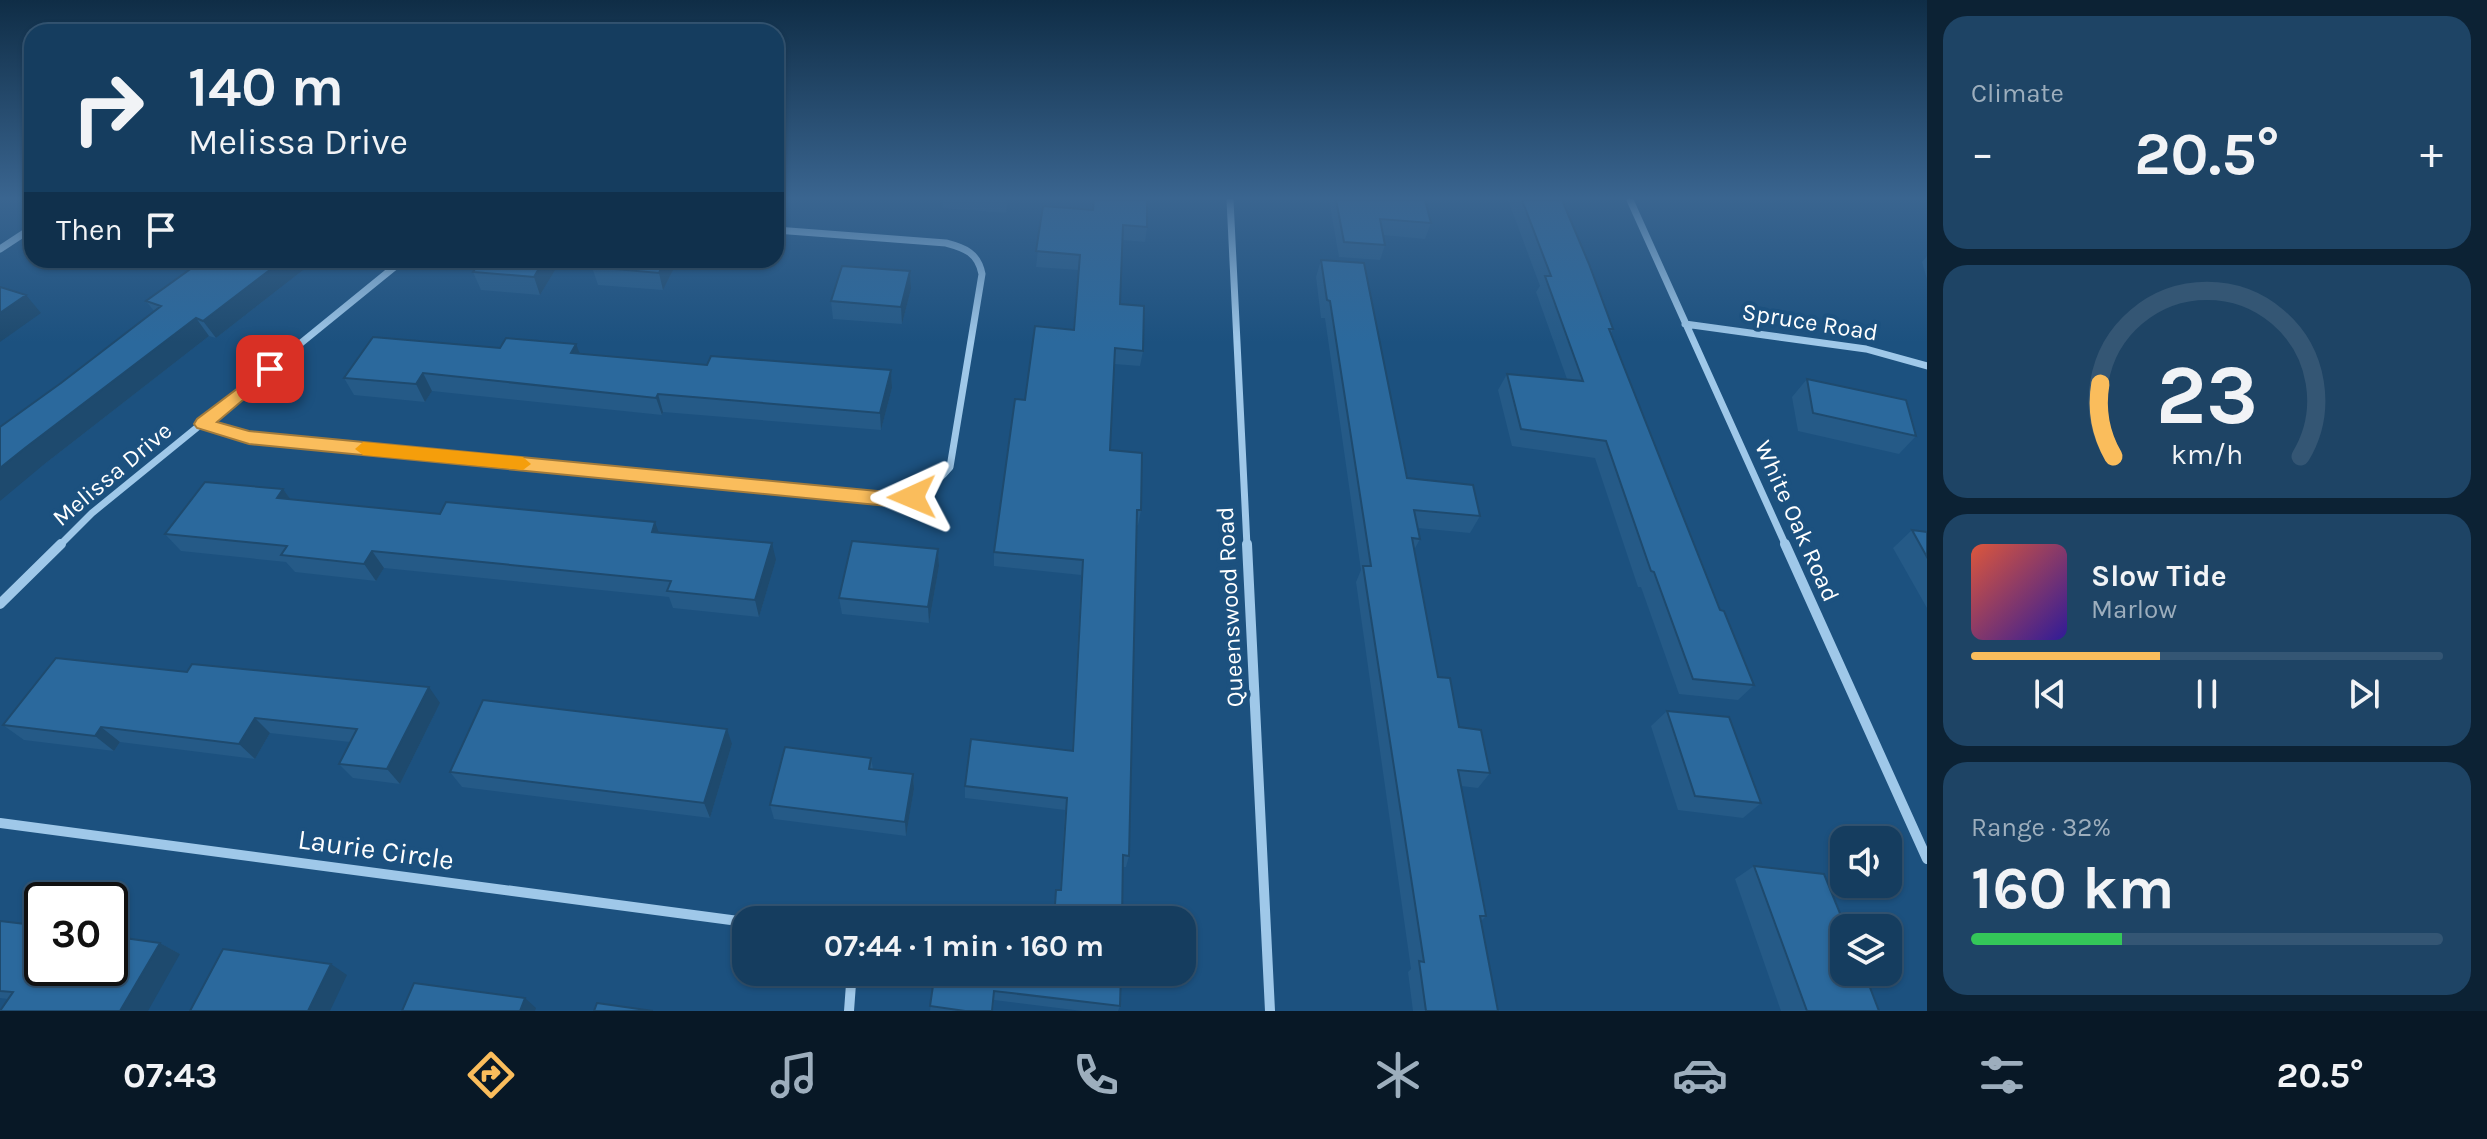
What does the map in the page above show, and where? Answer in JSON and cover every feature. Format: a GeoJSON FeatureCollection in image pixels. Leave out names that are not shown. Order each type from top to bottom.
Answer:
{"type":"FeatureCollection","features":[{"type":"Feature","properties":{"kind":"street"},"geometry":{"type":"LineString","coordinates":[[203,424],[249,438],[872,497],[912,497],[941,480],[950,467],[982,274],[981,262],[971,252],[958,247]]}},
{"type":"Feature","properties":{"kind":"street","name":"Queenswood Road"},"geometry":{"type":"LineString","coordinates":[[1232,247],[1270,1011]]}},
{"type":"Feature","properties":{"kind":"street","name":"White Oak Road"},"geometry":{"type":"LineString","coordinates":[[1651,247],[1927,859]]}},
{"type":"Feature","properties":{"kind":"street","name":"Melissa Drive"},"geometry":{"type":"LineString","coordinates":[[0,604],[92,513],[393,268]]}},
{"type":"Feature","properties":{"kind":"street","name":"Spruce Road"},"geometry":{"type":"LineString","coordinates":[[1685,324],[1835,344],[1927,366]]}},
{"type":"Feature","properties":{"kind":"street","name":"Laurie Circle"},"geometry":{"type":"LineString","coordinates":[[0,823],[732,920]]}},
{"type":"Feature","properties":{"kind":"street"},"geometry":{"type":"LineString","coordinates":[[849,1011],[851,986]]}},
{"type":"Feature","properties":{"kind":"building"},"geometry":{"type":"Polygon","coordinates":[[[1037,247],[1122,247],[1120,304],[1144,306],[1143,351],[1115,348],[1110,450],[1142,453],[1141,510],[1137,510],[1129,856],[1123,855],[1122,906],[1055,906],[1056,890],[1061,890],[1067,798],[965,786],[971,739],[1073,751],[1083,560],[994,552],[1015,399],[1025,400],[1035,326],[1074,330],[1080,255],[1036,251],[1037,247]]]}},
{"type":"Feature","properties":{"kind":"building"},"geometry":{"type":"Polygon","coordinates":[[[1540,247],[1582,247],[1613,329],[1609,329],[1720,610],[1724,611],[1754,685],[1693,679],[1606,441],[1521,429],[1507,374],[1583,381],[1545,276],[1551,276],[1540,247]]]}},
{"type":"Feature","properties":{"kind":"building"},"geometry":{"type":"Polygon","coordinates":[[[1321,260],[1364,263],[1407,478],[1473,485],[1480,516],[1414,510],[1420,539],[1412,538],[1438,677],[1450,678],[1459,727],[1481,730],[1490,773],[1458,770],[1486,916],[1480,916],[1498,1011],[1426,1011],[1419,961],[1424,962],[1363,566],[1371,566],[1321,260]]]}},
{"type":"Feature","properties":{"kind":"building"},"geometry":{"type":"Polygon","coordinates":[[[842,266],[910,271],[901,307],[831,301],[842,266]]]}},
{"type":"Feature","properties":{"kind":"building"},"geometry":{"type":"Polygon","coordinates":[[[192,268],[273,268],[203,321],[196,318],[0,468],[0,427],[161,306],[146,301],[192,268]]]}},
{"type":"Feature","properties":{"kind":"building"},"geometry":{"type":"Polygon","coordinates":[[[476,268],[539,268],[534,277],[473,272],[476,268]]]}},
{"type":"Feature","properties":{"kind":"building"},"geometry":{"type":"Polygon","coordinates":[[[603,268],[661,268],[659,273],[603,268]]]}},
{"type":"Feature","properties":{"kind":"building"},"geometry":{"type":"Polygon","coordinates":[[[0,287],[26,295],[0,313],[0,287]]]}},
{"type":"Feature","properties":{"kind":"building"},"geometry":{"type":"Polygon","coordinates":[[[373,337],[500,348],[506,338],[576,344],[571,353],[707,365],[711,356],[891,370],[880,413],[658,394],[656,398],[423,373],[416,384],[344,378],[373,337]]]}},
{"type":"Feature","properties":{"kind":"building"},"geometry":{"type":"Polygon","coordinates":[[[1807,379],[1906,400],[1916,436],[1813,413],[1807,379]]]}},
{"type":"Feature","properties":{"kind":"building"},"geometry":{"type":"Polygon","coordinates":[[[205,482],[283,489],[277,498],[440,514],[446,502],[655,522],[652,532],[772,543],[755,600],[667,591],[671,581],[372,551],[364,564],[281,555],[287,546],[165,534],[205,482]]]}},
{"type":"Feature","properties":{"kind":"building"},"geometry":{"type":"Polygon","coordinates":[[[1912,530],[1927,532],[1927,557],[1912,530]]]}},
{"type":"Feature","properties":{"kind":"building"},"geometry":{"type":"Polygon","coordinates":[[[852,541],[938,549],[928,607],[839,598],[852,541]]]}},
{"type":"Feature","properties":{"kind":"building"},"geometry":{"type":"Polygon","coordinates":[[[56,658],[187,672],[192,664],[429,687],[387,769],[339,764],[357,729],[255,718],[239,744],[101,727],[95,736],[3,725],[56,658]]]}},
{"type":"Feature","properties":{"kind":"building"},"geometry":{"type":"Polygon","coordinates":[[[483,700],[727,729],[704,803],[450,772],[483,700]]]}},
{"type":"Feature","properties":{"kind":"building"},"geometry":{"type":"Polygon","coordinates":[[[1667,711],[1729,717],[1761,803],[1695,796],[1667,711]]]}},
{"type":"Feature","properties":{"kind":"building"},"geometry":{"type":"Polygon","coordinates":[[[785,747],[871,758],[869,769],[913,774],[905,822],[770,805],[785,747]]]}},
{"type":"Feature","properties":{"kind":"building"},"geometry":{"type":"Polygon","coordinates":[[[1754,866],[1824,874],[1830,898],[1834,898],[1840,914],[1830,914],[1830,986],[1869,986],[1879,1011],[1807,1011],[1754,866]]]}},
{"type":"Feature","properties":{"kind":"building"},"geometry":{"type":"Polygon","coordinates":[[[0,921],[24,924],[24,986],[128,986],[128,939],[160,943],[120,1011],[0,1011],[13,992],[0,991],[0,921]]]}},
{"type":"Feature","properties":{"kind":"building"},"geometry":{"type":"Polygon","coordinates":[[[223,949],[331,964],[308,1011],[190,1011],[223,949]]]}},
{"type":"Feature","properties":{"kind":"building"},"geometry":{"type":"Polygon","coordinates":[[[414,983],[525,998],[520,1011],[402,1011],[414,983]]]}},
{"type":"Feature","properties":{"kind":"building"},"geometry":{"type":"Polygon","coordinates":[[[933,986],[1121,986],[1120,1006],[994,991],[992,1011],[930,1006],[933,986]]]}},
{"type":"Feature","properties":{"kind":"building"},"geometry":{"type":"Polygon","coordinates":[[[597,1003],[653,1011],[594,1011],[597,1003]]]}},
{"type":"Feature","properties":{"kind":"slow traffic"},"geometry":{"type":"LineString","coordinates":[[363,449],[523,464]]}},
{"type":"Feature","properties":{"kind":"route"},"geometry":{"type":"LineString","coordinates":[[270,369],[203,424],[249,438],[888,499],[912,497]]}}]}
